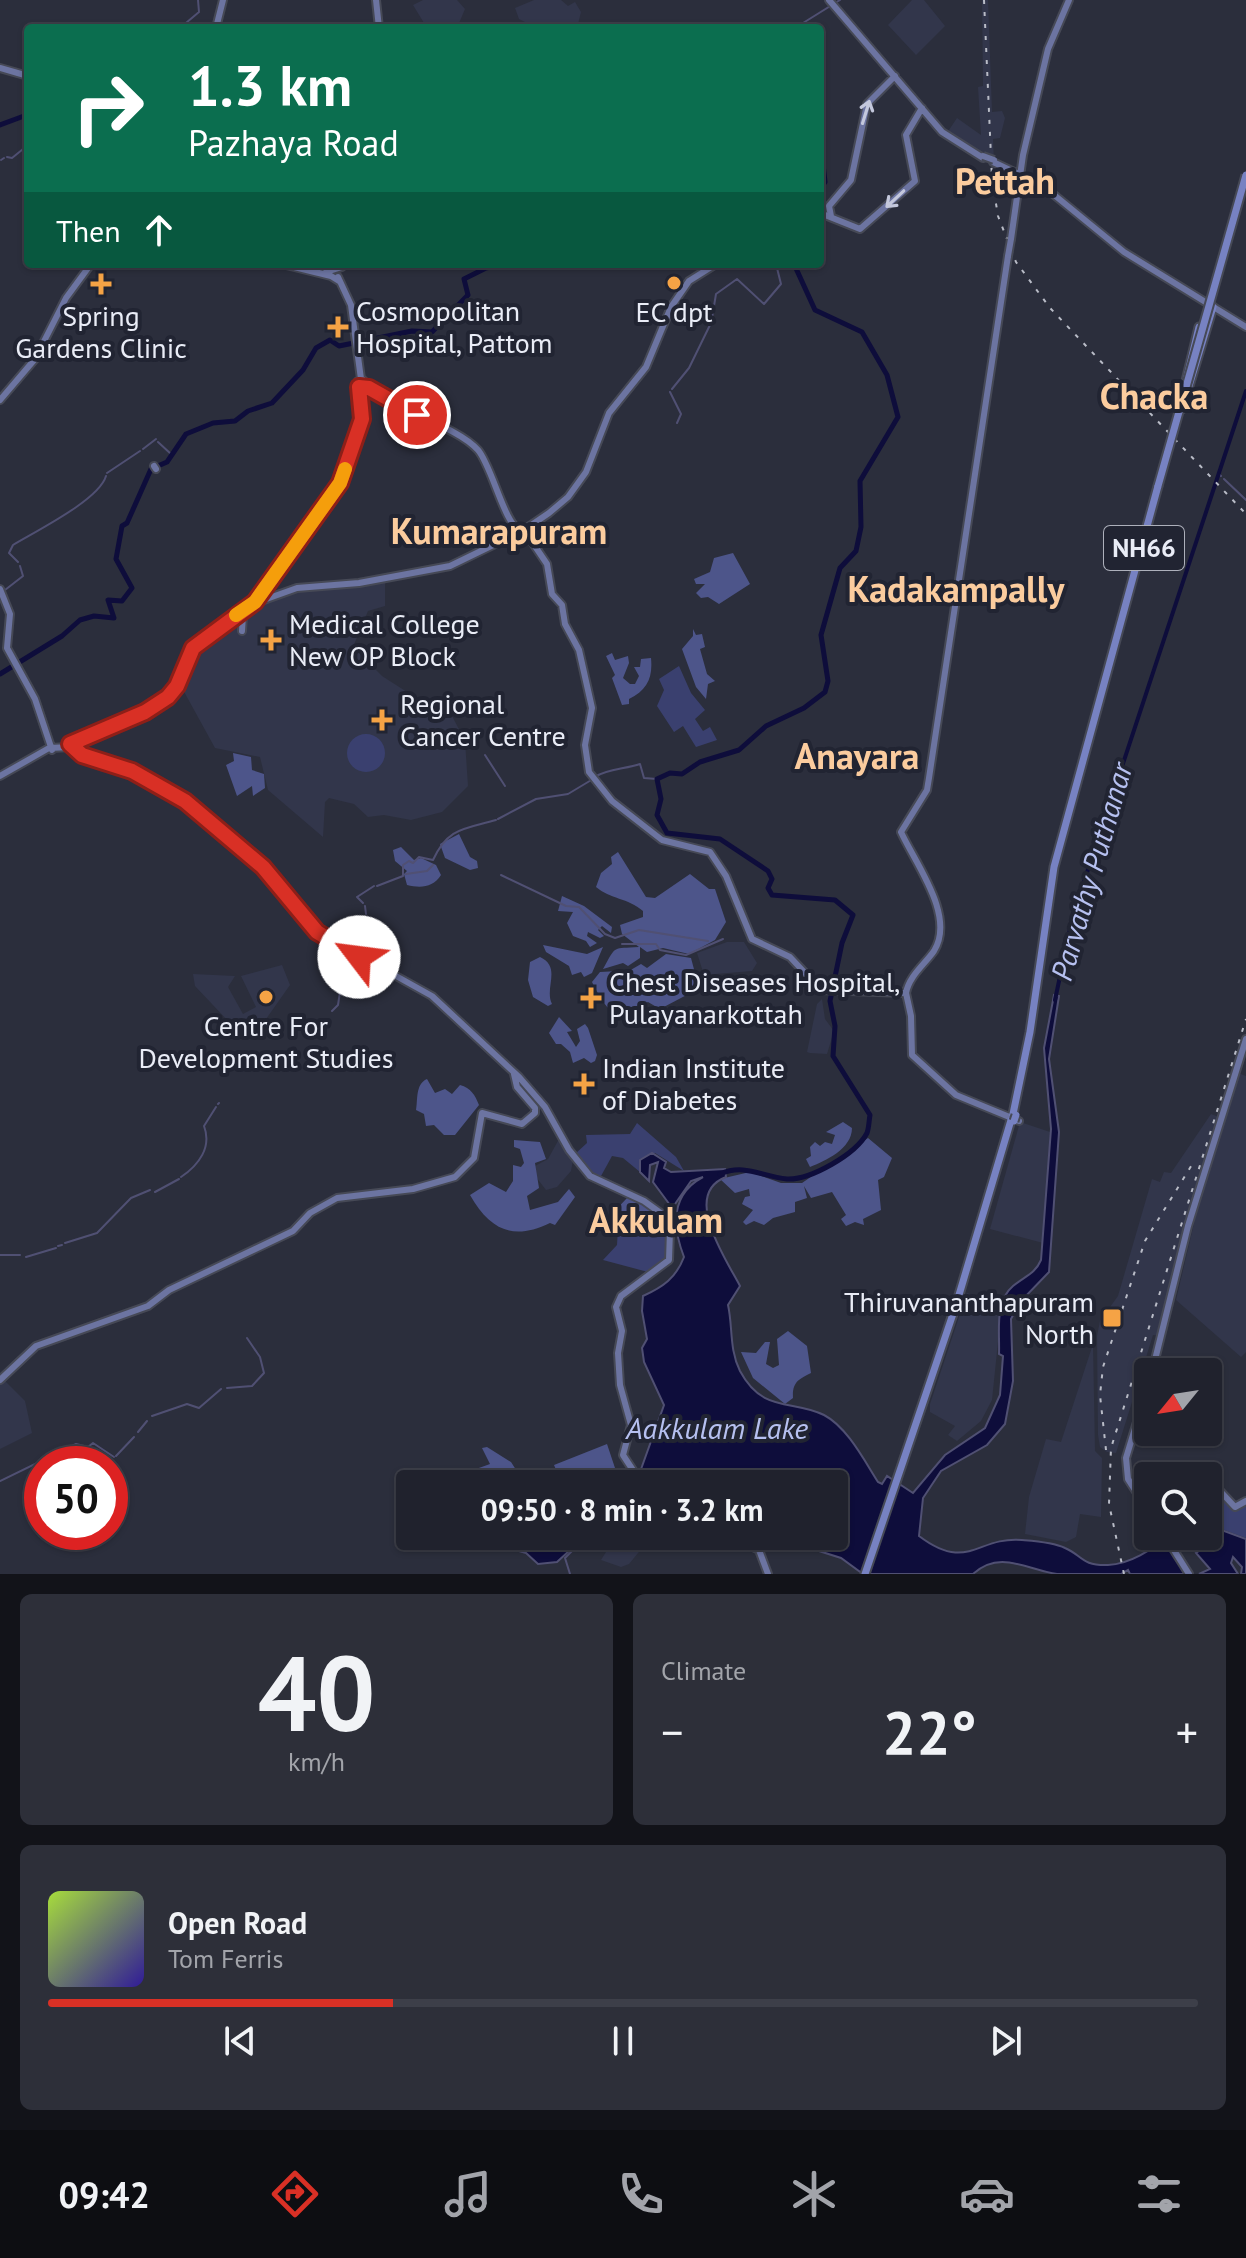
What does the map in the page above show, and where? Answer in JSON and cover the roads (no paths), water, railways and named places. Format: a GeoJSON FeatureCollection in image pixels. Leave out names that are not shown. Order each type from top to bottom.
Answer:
{"type":"FeatureCollection","features":[{"type":"Feature","properties":{"kind":"highway","name":"NH66"},"geometry":{"type":"LineString","coordinates":[[1159,486],[1246,175]]}},
{"type":"Feature","properties":{"kind":"highway","name":"NH66"},"geometry":{"type":"LineString","coordinates":[[901,1475],[926,1410],[1015,1118],[1054,867],[1185,385],[1246,184]]}},
{"type":"Feature","properties":{"kind":"highway"},"geometry":{"type":"LineString","coordinates":[[1185,385],[1195,343],[1211,304]]}},
{"type":"Feature","properties":{"kind":"highway"},"geometry":{"type":"LineString","coordinates":[[1182,409],[1203,326]]}},
{"type":"Feature","properties":{"kind":"highway","name":"NH66"},"geometry":{"type":"LineString","coordinates":[[867,1574],[964,1283]]}},
{"type":"Feature","properties":{"kind":"main road"},"geometry":{"type":"LineString","coordinates":[[218,24],[224,0]]}},
{"type":"Feature","properties":{"kind":"main road"},"geometry":{"type":"LineString","coordinates":[[376,0],[379,24]]}},
{"type":"Feature","properties":{"kind":"main road"},"geometry":{"type":"LineString","coordinates":[[1015,1118],[956,1095],[912,1055],[912,1026],[906,993],[909,984],[936,947],[940,918],[930,889],[901,832],[927,790],[1019,192],[1019,173],[1048,49],[1069,0]]}},
{"type":"Feature","properties":{"kind":"main road"},"geometry":{"type":"LineString","coordinates":[[832,2],[922,108]]}},
{"type":"Feature","properties":{"kind":"main road"},"geometry":{"type":"LineString","coordinates":[[832,2],[948,138],[1063,199],[1124,252],[1243,324]]}},
{"type":"Feature","properties":{"kind":"main road"},"geometry":{"type":"LineString","coordinates":[[0,68],[24,75]]}},
{"type":"Feature","properties":{"kind":"main road"},"geometry":{"type":"LineString","coordinates":[[824,209],[851,180],[867,104],[895,76]]}},
{"type":"Feature","properties":{"kind":"main road"},"geometry":{"type":"LineString","coordinates":[[824,213],[860,229],[915,181],[906,135],[922,108]]}},
{"type":"Feature","properties":{"kind":"main road"},"geometry":{"type":"LineString","coordinates":[[829,206],[831,216]]}},
{"type":"Feature","properties":{"kind":"main road"},"geometry":{"type":"LineString","coordinates":[[0,398],[33,358],[61,301],[86,268]]}},
{"type":"Feature","properties":{"kind":"main road"},"geometry":{"type":"LineString","coordinates":[[297,268],[339,280]]}},
{"type":"Feature","properties":{"kind":"main road"},"geometry":{"type":"LineString","coordinates":[[300,268],[326,272],[336,268]]}},
{"type":"Feature","properties":{"kind":"main road"},"geometry":{"type":"LineString","coordinates":[[339,280],[342,268]]}},
{"type":"Feature","properties":{"kind":"main road"},"geometry":{"type":"LineString","coordinates":[[257,602],[297,588],[359,583],[450,566],[524,530],[556,508],[576,487],[609,413],[646,367],[671,308],[689,281],[710,268]]}},
{"type":"Feature","properties":{"kind":"main road"},"geometry":{"type":"LineString","coordinates":[[326,272],[339,280],[348,293],[364,388],[477,449],[497,485],[513,526],[507,538]]}},
{"type":"Feature","properties":{"kind":"main road"},"geometry":{"type":"LineString","coordinates":[[0,777],[51,748],[70,747],[140,717],[170,698],[177,690],[192,652],[257,602],[346,479],[366,419],[356,345]]}},
{"type":"Feature","properties":{"kind":"main road"},"geometry":{"type":"LineString","coordinates":[[513,526],[524,530],[547,564],[552,594],[563,607],[565,624],[579,650],[592,708],[585,745],[589,772],[612,801],[662,840],[710,852],[726,876],[752,939],[790,957],[822,987],[906,993]]}},
{"type":"Feature","properties":{"kind":"main road"},"geometry":{"type":"LineString","coordinates":[[0,589],[9,608],[6,643],[46,727],[51,748]]}},
{"type":"Feature","properties":{"kind":"main road"},"geometry":{"type":"LineString","coordinates":[[232,621],[242,631],[241,614]]}},
{"type":"Feature","properties":{"kind":"main road"},"geometry":{"type":"LineString","coordinates":[[70,747],[145,712],[168,697],[177,686],[193,648],[241,614]]}},
{"type":"Feature","properties":{"kind":"main road"},"geometry":{"type":"LineString","coordinates":[[70,747],[132,771],[185,801],[263,867],[317,932],[387,974],[422,988],[514,1071],[545,1107],[569,1150],[590,1176],[644,1201],[662,1214],[670,1230],[669,1260],[624,1294],[616,1304],[622,1331],[618,1353],[620,1385],[631,1425],[623,1455],[633,1470]]}},
{"type":"Feature","properties":{"kind":"main road"},"geometry":{"type":"LineString","coordinates":[[1155,1358],[1188,1226],[1246,1039]]}},
{"type":"Feature","properties":{"kind":"main road"},"geometry":{"type":"LineString","coordinates":[[0,1380],[36,1346],[148,1306],[169,1290],[293,1231],[310,1213],[337,1198],[413,1189],[455,1177],[474,1158],[482,1113],[498,1120],[522,1124],[535,1113],[535,1108],[517,1087],[514,1071]]}},
{"type":"Feature","properties":{"kind":"main road"},"geometry":{"type":"LineString","coordinates":[[1134,1432],[1126,1458],[1128,1479],[1134,1488]]}},
{"type":"Feature","properties":{"kind":"main road"},"geometry":{"type":"LineString","coordinates":[[1222,1493],[1236,1507],[1246,1501]]}},
{"type":"Feature","properties":{"kind":"main road"},"geometry":{"type":"LineString","coordinates":[[759,1550],[768,1574]]}},
{"type":"Feature","properties":{"kind":"main road"},"geometry":{"type":"LineString","coordinates":[[1174,1550],[1189,1574]]}},
{"type":"Feature","properties":{"kind":"water","name":"Aakkulam Lake"},"geometry":{"type":"Polygon","coordinates":[[[1054,995],[1059,996],[1049,1059],[1059,1132],[1049,1272],[1020,1302],[1011,1319],[1013,1381],[1005,1424],[987,1445],[941,1471],[923,1498],[919,1536],[949,1552],[972,1550],[1007,1540],[1044,1542],[1065,1548],[1087,1562],[1099,1565],[1124,1562],[1148,1550],[1186,1550],[1178,1551],[1175,1556],[1186,1574],[1130,1574],[1128,1570],[1121,1574],[1057,1574],[1004,1562],[993,1563],[973,1574],[863,1574],[841,1558],[816,1550],[848,1550],[848,1470],[641,1470],[664,1405],[644,1362],[642,1348],[647,1339],[643,1296],[668,1281],[681,1264],[684,1257],[677,1234],[677,1212],[685,1192],[703,1177],[691,1181],[675,1204],[670,1205],[653,1182],[658,1162],[650,1165],[649,1181],[640,1172],[640,1160],[652,1153],[666,1162],[664,1168],[671,1172],[725,1169],[726,1177],[713,1185],[707,1197],[707,1212],[718,1244],[740,1286],[728,1305],[734,1354],[740,1371],[758,1394],[779,1403],[812,1410],[832,1420],[848,1436],[878,1482],[882,1484],[887,1476],[913,1493],[945,1455],[985,1428],[1000,1395],[1003,1356],[999,1354],[999,1327],[1003,1300],[1013,1286],[1033,1272],[1041,1260],[1051,1129],[1044,1048],[1054,995]]]}},
{"type":"Feature","properties":{"kind":"water","name":"Aakkulam Lake"},"geometry":{"type":"Polygon","coordinates":[[[1222,1530],[1246,1539],[1246,1574],[1241,1574],[1242,1567],[1233,1557],[1231,1563],[1238,1574],[1199,1574],[1210,1569],[1196,1553],[1200,1550],[1222,1550],[1222,1530]]]}},
{"type":"Feature","properties":{"kind":"water"},"geometry":{"type":"Polygon","coordinates":[[[515,1550],[569,1551],[557,1562],[538,1564],[526,1553],[515,1550]]]}},
{"type":"Feature","properties":{"kind":"waterway"},"geometry":{"type":"LineString","coordinates":[[185,24],[199,12],[198,0]]}},
{"type":"Feature","properties":{"kind":"waterway"},"geometry":{"type":"LineString","coordinates":[[801,24],[840,0]]}},
{"type":"Feature","properties":{"kind":"waterway"},"geometry":{"type":"LineString","coordinates":[[0,125],[24,116]]}},
{"type":"Feature","properties":{"kind":"waterway"},"geometry":{"type":"LineString","coordinates":[[7,157],[12,158],[24,148]]}},
{"type":"Feature","properties":{"kind":"waterway"},"geometry":{"type":"LineString","coordinates":[[824,173],[824,183]]}},
{"type":"Feature","properties":{"kind":"waterway"},"geometry":{"type":"LineString","coordinates":[[0,674],[62,636],[80,620],[94,616],[114,618],[108,600],[122,601],[132,588],[116,559],[122,526],[127,523],[151,469],[167,462],[186,434],[213,423],[235,421],[248,411],[272,403],[303,370],[316,348],[330,340],[339,346],[412,331],[432,332],[468,295],[464,279],[486,268]]}},
{"type":"Feature","properties":{"kind":"waterway"},"geometry":{"type":"LineString","coordinates":[[712,318],[716,294],[737,279],[764,304],[781,284],[777,268]]}},
{"type":"Feature","properties":{"kind":"waterway"},"geometry":{"type":"LineString","coordinates":[[720,1174],[738,1170],[787,1179],[808,1175],[832,1164],[853,1149],[867,1133],[870,1115],[833,1056],[835,1026],[830,1001],[842,943],[853,915],[835,900],[772,895],[768,888],[772,879],[768,871],[720,839],[667,833],[657,815],[661,799],[657,779],[670,773],[682,774],[700,762],[739,750],[766,726],[804,708],[825,692],[828,681],[821,635],[840,568],[856,551],[861,527],[860,481],[898,417],[887,375],[862,332],[815,310],[796,268]]}},
{"type":"Feature","properties":{"kind":"waterway"},"geometry":{"type":"LineString","coordinates":[[672,389],[689,368],[710,325]]}},
{"type":"Feature","properties":{"kind":"waterway","name":"Parvathy Puthanar"},"geometry":{"type":"LineString","coordinates":[[1055,1000],[1073,915],[1246,391]]}},
{"type":"Feature","properties":{"kind":"waterway"},"geometry":{"type":"LineString","coordinates":[[670,392],[681,414],[677,423]]}},
{"type":"Feature","properties":{"kind":"waterway"},"geometry":{"type":"LineString","coordinates":[[143,449],[156,439]]}},
{"type":"Feature","properties":{"kind":"waterway"},"geometry":{"type":"LineString","coordinates":[[158,442],[171,454]]}},
{"type":"Feature","properties":{"kind":"waterway"},"geometry":{"type":"LineString","coordinates":[[107,473],[140,451]]}},
{"type":"Feature","properties":{"kind":"waterway","name":"Parvathy Puthanar"},"geometry":{"type":"LineString","coordinates":[[1218,473],[1221,476]]}},
{"type":"Feature","properties":{"kind":"waterway"},"geometry":{"type":"LineString","coordinates":[[18,562],[9,553],[13,545],[80,505],[106,476]]}},
{"type":"Feature","properties":{"kind":"waterway"},"geometry":{"type":"LineString","coordinates":[[1224,479],[1246,500]]}},
{"type":"Feature","properties":{"kind":"waterway"},"geometry":{"type":"LineString","coordinates":[[5,590],[23,576],[20,566]]}},
{"type":"Feature","properties":{"kind":"waterway"},"geometry":{"type":"LineString","coordinates":[[485,755],[505,786]]}},
{"type":"Feature","properties":{"kind":"waterway"},"geometry":{"type":"LineString","coordinates":[[595,777],[640,764],[644,778],[657,779]]}},
{"type":"Feature","properties":{"kind":"waterway"},"geometry":{"type":"LineString","coordinates":[[498,819],[536,799],[568,794],[593,779]]}},
{"type":"Feature","properties":{"kind":"waterway"},"geometry":{"type":"LineString","coordinates":[[377,886],[403,876],[403,865],[409,861],[413,863],[419,857],[433,860],[445,841],[458,831],[496,820]]}},
{"type":"Feature","properties":{"kind":"waterway"},"geometry":{"type":"LineString","coordinates":[[406,874],[427,871],[433,865]]}},
{"type":"Feature","properties":{"kind":"waterway"},"geometry":{"type":"LineString","coordinates":[[501,875],[566,906],[579,907],[605,934],[615,938],[639,930],[708,941]]}},
{"type":"Feature","properties":{"kind":"waterway"},"geometry":{"type":"LineString","coordinates":[[363,903],[357,897],[374,886]]}},
{"type":"Feature","properties":{"kind":"waterway"},"geometry":{"type":"LineString","coordinates":[[365,906],[366,914]]}},
{"type":"Feature","properties":{"kind":"waterway"},"geometry":{"type":"LineString","coordinates":[[368,917],[371,924],[379,925],[383,936]]}},
{"type":"Feature","properties":{"kind":"waterway"},"geometry":{"type":"LineString","coordinates":[[622,944],[656,944],[660,950],[686,955],[723,939]]}},
{"type":"Feature","properties":{"kind":"waterway"},"geometry":{"type":"LineString","coordinates":[[341,982],[345,967]]}},
{"type":"Feature","properties":{"kind":"waterway"},"geometry":{"type":"LineString","coordinates":[[332,1011],[338,1005],[341,985]]}},
{"type":"Feature","properties":{"kind":"waterway"},"geometry":{"type":"LineString","coordinates":[[181,1177],[202,1155],[206,1141],[204,1126],[216,1107]]}},
{"type":"Feature","properties":{"kind":"waterway"},"geometry":{"type":"LineString","coordinates":[[155,1192],[179,1179]]}},
{"type":"Feature","properties":{"kind":"waterway"},"geometry":{"type":"LineString","coordinates":[[65,1243],[97,1233],[131,1198],[150,1190]]}},
{"type":"Feature","properties":{"kind":"waterway"},"geometry":{"type":"LineString","coordinates":[[58,1246],[62,1245]]}},
{"type":"Feature","properties":{"kind":"waterway"},"geometry":{"type":"LineString","coordinates":[[26,1257],[56,1248]]}},
{"type":"Feature","properties":{"kind":"waterway"},"geometry":{"type":"LineString","coordinates":[[0,1255],[20,1255]]}},
{"type":"Feature","properties":{"kind":"waterway"},"geometry":{"type":"LineString","coordinates":[[227,1388],[252,1386],[264,1373],[260,1357],[247,1338]]}},
{"type":"Feature","properties":{"kind":"waterway"},"geometry":{"type":"LineString","coordinates":[[152,1416],[187,1404],[199,1408],[221,1389]]}},
{"type":"Feature","properties":{"kind":"waterway"},"geometry":{"type":"LineString","coordinates":[[138,1432],[147,1421]]}},
{"type":"Feature","properties":{"kind":"waterway"},"geometry":{"type":"LineString","coordinates":[[125,1446],[134,1437]]}},
{"type":"Feature","properties":{"kind":"waterway"},"geometry":{"type":"LineString","coordinates":[[89,1446],[93,1443],[98,1446]]}},
{"type":"Feature","properties":{"kind":"waterway"},"geometry":{"type":"LineString","coordinates":[[72,1446],[84,1446]]}},
{"type":"Feature","properties":{"kind":"waterway"},"geometry":{"type":"LineString","coordinates":[[0,1481],[24,1469]]}},
{"type":"Feature","properties":{"kind":"waterway"},"geometry":{"type":"LineString","coordinates":[[570,1574],[565,1558],[573,1550]]}},
{"type":"Feature","properties":{"kind":"railway"},"geometry":{"type":"LineString","coordinates":[[984,0],[992,179],[998,216],[1016,262],[1050,308],[1246,514]]}},
{"type":"Feature","properties":{"kind":"railway"},"geometry":{"type":"LineString","coordinates":[[1124,1574],[1109,1504],[1111,1448],[1246,1019]]}},
{"type":"Feature","properties":{"kind":"railway"},"geometry":{"type":"LineString","coordinates":[[1106,1450],[1100,1395],[1103,1367],[1145,1241],[1193,1163]]}},
{"type":"Feature","properties":{"kind":"place","name":"EC dpt"},"geometry":{"type":"Point","coordinates":[674,283]}},
{"type":"Feature","properties":{"kind":"place","name":"Spring Gardens Clinic"},"geometry":{"type":"Point","coordinates":[101,284]}},
{"type":"Feature","properties":{"kind":"place","name":"Cosmopolitan Hospital, Pattom"},"geometry":{"type":"Point","coordinates":[338,327]}},
{"type":"Feature","properties":{"kind":"place","name":"Medical College New OP Block"},"geometry":{"type":"Point","coordinates":[271,640]}},
{"type":"Feature","properties":{"kind":"place","name":"Regional Cancer Centre"},"geometry":{"type":"Point","coordinates":[382,720]}},
{"type":"Feature","properties":{"kind":"place","name":"Centre For Development Studies"},"geometry":{"type":"Point","coordinates":[266,997]}},
{"type":"Feature","properties":{"kind":"place","name":"Chest Diseases Hospital, Pulayanarkottah"},"geometry":{"type":"Point","coordinates":[591,998]}},
{"type":"Feature","properties":{"kind":"place","name":"Indian Institute of Diabetes"},"geometry":{"type":"Point","coordinates":[584,1084]}},
{"type":"Feature","properties":{"kind":"place","name":"Thiruvananthapuram North"},"geometry":{"type":"Point","coordinates":[1112,1318]}},
{"type":"Feature","properties":{"kind":"district","name":"Pettah"},"geometry":{"type":"Point","coordinates":[1005,181]}},
{"type":"Feature","properties":{"kind":"district","name":"Chacka"},"geometry":{"type":"Point","coordinates":[1154,396]}},
{"type":"Feature","properties":{"kind":"district","name":"Kumarapuram"},"geometry":{"type":"Point","coordinates":[499,531]}},
{"type":"Feature","properties":{"kind":"district","name":"Kadakampally"},"geometry":{"type":"Point","coordinates":[956,589]}},
{"type":"Feature","properties":{"kind":"district","name":"Anayara"},"geometry":{"type":"Point","coordinates":[857,756]}},
{"type":"Feature","properties":{"kind":"district","name":"Akkulam"},"geometry":{"type":"Point","coordinates":[656,1220]}}]}
